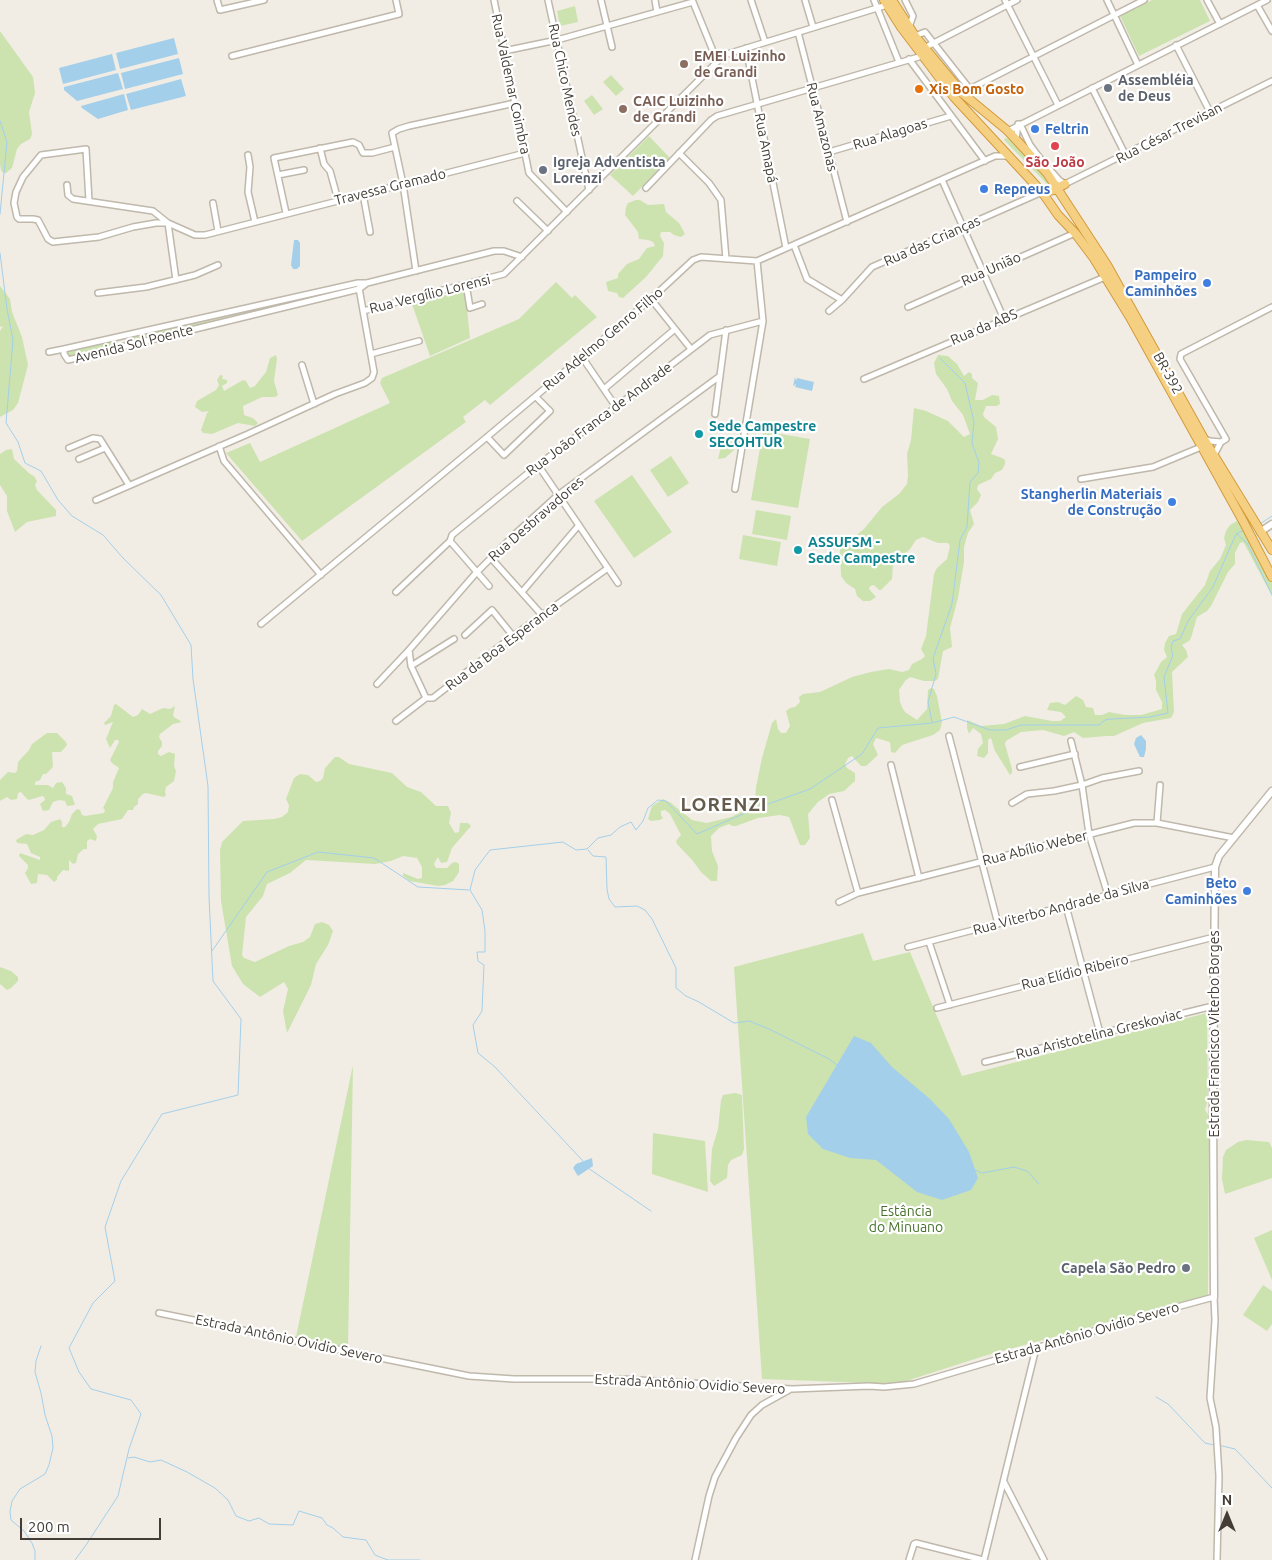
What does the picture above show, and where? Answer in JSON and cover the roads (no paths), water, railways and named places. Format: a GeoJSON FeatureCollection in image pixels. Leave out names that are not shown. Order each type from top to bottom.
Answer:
{"type":"FeatureCollection","features":[{"type":"Feature","properties":{"kind":"highway","name":"BR-392"},"geometry":{"type":"LineString","coordinates":[[888,2],[915,36],[923,52],[962,93],[1008,131],[1036,161],[1050,188],[1058,215],[1075,233],[1093,257],[1131,319],[1243,521],[1272,578]]}},
{"type":"Feature","properties":{"kind":"highway","name":"BR-392"},"geometry":{"type":"LineString","coordinates":[[888,2],[954,97],[1010,156],[1062,197],[1107,265],[1204,439],[1272,550]]}},
{"type":"Feature","properties":{"kind":"highway"},"geometry":{"type":"LineString","coordinates":[[998,144],[1008,131]]}},
{"type":"Feature","properties":{"kind":"street"},"geometry":{"type":"LineString","coordinates":[[217,0],[220,10],[264,0]]}},
{"type":"Feature","properties":{"kind":"street"},"geometry":{"type":"LineString","coordinates":[[232,56],[399,14],[396,0]]}},
{"type":"Feature","properties":{"kind":"street","name":"Rua Valdemar Coimbra"},"geometry":{"type":"LineString","coordinates":[[494,0],[529,173],[567,212]]}},
{"type":"Feature","properties":{"kind":"street","name":"Rua Chico Mendes"},"geometry":{"type":"LineString","coordinates":[[548,0],[589,190]]}},
{"type":"Feature","properties":{"kind":"street"},"geometry":{"type":"LineString","coordinates":[[601,0],[612,47]]}},
{"type":"Feature","properties":{"kind":"street"},"geometry":{"type":"LineString","coordinates":[[655,0],[657,12]]}},
{"type":"Feature","properties":{"kind":"street"},"geometry":{"type":"LineString","coordinates":[[751,0],[765,42]]}},
{"type":"Feature","properties":{"kind":"street"},"geometry":{"type":"LineString","coordinates":[[805,0],[813,27]]}},
{"type":"Feature","properties":{"kind":"street"},"geometry":{"type":"LineString","coordinates":[[874,0],[899,62]]}},
{"type":"Feature","properties":{"kind":"street"},"geometry":{"type":"LineString","coordinates":[[905,0],[913,16],[908,27]]}},
{"type":"Feature","properties":{"kind":"street"},"geometry":{"type":"LineString","coordinates":[[646,188],[717,116],[909,59],[1007,2],[1017,0]]}},
{"type":"Feature","properties":{"kind":"street"},"geometry":{"type":"LineString","coordinates":[[1107,0],[1138,64]]}},
{"type":"Feature","properties":{"kind":"street"},"geometry":{"type":"LineString","coordinates":[[962,93],[1033,55],[1144,0]]}},
{"type":"Feature","properties":{"kind":"street"},"geometry":{"type":"LineString","coordinates":[[1207,0],[1220,24]]}},
{"type":"Feature","properties":{"kind":"street"},"geometry":{"type":"LineString","coordinates":[[1008,131],[1058,104],[1267,0]]}},
{"type":"Feature","properties":{"kind":"street"},"geometry":{"type":"LineString","coordinates":[[504,50],[557,40],[657,12],[684,2],[693,2],[718,60],[724,55],[877,8],[888,2]]}},
{"type":"Feature","properties":{"kind":"street"},"geometry":{"type":"LineString","coordinates":[[1007,2],[1058,104]]}},
{"type":"Feature","properties":{"kind":"street"},"geometry":{"type":"LineString","coordinates":[[1257,5],[1272,31]]}},
{"type":"Feature","properties":{"kind":"street","name":"Rua Amazonas"},"geometry":{"type":"LineString","coordinates":[[798,32],[847,222]]}},
{"type":"Feature","properties":{"kind":"street"},"geometry":{"type":"LineString","coordinates":[[915,36],[925,32],[969,88]]}},
{"type":"Feature","properties":{"kind":"street"},"geometry":{"type":"LineString","coordinates":[[1176,45],[1210,112]]}},
{"type":"Feature","properties":{"kind":"street","name":"Rua Amapá"},"geometry":{"type":"LineString","coordinates":[[746,48],[786,248]]}},
{"type":"Feature","properties":{"kind":"street"},"geometry":{"type":"LineString","coordinates":[[909,59],[985,161]]}},
{"type":"Feature","properties":{"kind":"street","name":"Rua Vergílio Lorensi"},"geometry":{"type":"LineString","coordinates":[[96,500],[365,383],[372,378],[374,372],[363,311],[504,274],[718,60]]}},
{"type":"Feature","properties":{"kind":"street","name":"Rua César Trevisan"},"geometry":{"type":"LineString","coordinates":[[1050,188],[1125,154],[1272,81]]}},
{"type":"Feature","properties":{"kind":"street"},"geometry":{"type":"LineString","coordinates":[[1092,88],[1125,154]]}},
{"type":"Feature","properties":{"kind":"street"},"geometry":{"type":"LineString","coordinates":[[416,271],[404,184],[392,133],[409,126],[515,103]]}},
{"type":"Feature","properties":{"kind":"street","name":"Rua Alagoas"},"geometry":{"type":"LineString","coordinates":[[829,152],[951,116]]}},
{"type":"Feature","properties":{"kind":"street"},"geometry":{"type":"LineString","coordinates":[[1016,140],[1019,124]]}},
{"type":"Feature","properties":{"kind":"street"},"geometry":{"type":"LineString","coordinates":[[1019,124],[1042,162],[1059,180],[1050,188]]}},
{"type":"Feature","properties":{"kind":"street"},"geometry":{"type":"LineString","coordinates":[[286,213],[274,158],[353,142],[359,145],[363,153],[372,154],[396,148]]}},
{"type":"Feature","properties":{"kind":"street"},"geometry":{"type":"LineString","coordinates":[[995,156],[998,144]]}},
{"type":"Feature","properties":{"kind":"street"},"geometry":{"type":"LineString","coordinates":[[320,148],[324,164],[330,170],[338,200]]}},
{"type":"Feature","properties":{"kind":"street"},"geometry":{"type":"LineString","coordinates":[[89,201],[86,149],[41,154],[23,177],[16,192],[14,203],[17,217],[19,219],[34,218],[38,220],[48,239],[53,242],[99,237],[133,227],[168,223],[176,280]]}},
{"type":"Feature","properties":{"kind":"street","name":"Travessa Gramado"},"geometry":{"type":"LineString","coordinates":[[67,185],[70,198],[153,211],[168,223],[195,235],[205,235],[525,153]]}},
{"type":"Feature","properties":{"kind":"street"},"geometry":{"type":"LineString","coordinates":[[679,153],[709,183],[721,200],[726,259]]}},
{"type":"Feature","properties":{"kind":"street"},"geometry":{"type":"LineString","coordinates":[[248,155],[250,167],[248,192],[255,222]]}},
{"type":"Feature","properties":{"kind":"street","name":"Rua Adelmo Genro Filho"},"geometry":{"type":"LineString","coordinates":[[261,624],[536,397],[651,300],[693,260],[701,257],[757,261],[995,156],[1010,156]]}},
{"type":"Feature","properties":{"kind":"street"},"geometry":{"type":"LineString","coordinates":[[278,175],[304,170]]}},
{"type":"Feature","properties":{"kind":"street"},"geometry":{"type":"LineString","coordinates":[[942,180],[1004,319]]}},
{"type":"Feature","properties":{"kind":"street","name":"Rua das Crianças"},"geometry":{"type":"LineString","coordinates":[[829,311],[842,300],[872,267],[1050,188]]}},
{"type":"Feature","properties":{"kind":"street"},"geometry":{"type":"LineString","coordinates":[[363,194],[370,232]]}},
{"type":"Feature","properties":{"kind":"street"},"geometry":{"type":"LineString","coordinates":[[517,201],[548,232]]}},
{"type":"Feature","properties":{"kind":"street"},"geometry":{"type":"LineString","coordinates":[[213,203],[218,231]]}},
{"type":"Feature","properties":{"kind":"street","name":"Rua União"},"geometry":{"type":"LineString","coordinates":[[908,307],[1075,233]]}},
{"type":"Feature","properties":{"kind":"street"},"geometry":{"type":"LineString","coordinates":[[794,245],[807,279],[842,300]]}},
{"type":"Feature","properties":{"kind":"street"},"geometry":{"type":"LineString","coordinates":[[359,290],[367,283],[494,251],[504,251],[522,257]]}},
{"type":"Feature","properties":{"kind":"street"},"geometry":{"type":"LineString","coordinates":[[736,489],[763,321],[757,261]]}},
{"type":"Feature","properties":{"kind":"street"},"geometry":{"type":"LineString","coordinates":[[98,293],[146,287],[176,280],[218,266]]}},
{"type":"Feature","properties":{"kind":"street","name":"Rua da ABS"},"geometry":{"type":"LineString","coordinates":[[864,379],[1105,277]]}},
{"type":"Feature","properties":{"kind":"street"},"geometry":{"type":"LineString","coordinates":[[358,283],[363,311]]}},
{"type":"Feature","properties":{"kind":"street","name":"Avenida Sol Poente"},"geometry":{"type":"LineString","coordinates":[[359,290],[68,360],[65,359],[64,349],[358,283],[367,283]]}},
{"type":"Feature","properties":{"kind":"street"},"geometry":{"type":"LineString","coordinates":[[466,284],[469,306],[471,308],[482,304]]}},
{"type":"Feature","properties":{"kind":"street"},"geometry":{"type":"LineString","coordinates":[[651,300],[691,349]]}},
{"type":"Feature","properties":{"kind":"street"},"geometry":{"type":"LineString","coordinates":[[1224,441],[1180,359],[1181,354],[1272,307]]}},
{"type":"Feature","properties":{"kind":"street"},"geometry":{"type":"LineString","coordinates":[[242,309],[243,318]]}},
{"type":"Feature","properties":{"kind":"street","name":"Rua João Franca de Andrade"},"geometry":{"type":"LineString","coordinates":[[396,592],[450,541],[452,535],[538,465],[710,334],[763,321]]}},
{"type":"Feature","properties":{"kind":"street"},"geometry":{"type":"LineString","coordinates":[[604,389],[675,329]]}},
{"type":"Feature","properties":{"kind":"street"},"geometry":{"type":"LineString","coordinates":[[715,414],[726,330]]}},
{"type":"Feature","properties":{"kind":"street"},"geometry":{"type":"LineString","coordinates":[[122,336],[124,346]]}},
{"type":"Feature","properties":{"kind":"street"},"geometry":{"type":"LineString","coordinates":[[371,354],[419,341]]}},
{"type":"Feature","properties":{"kind":"street"},"geometry":{"type":"LineString","coordinates":[[49,352],[64,349]]}},
{"type":"Feature","properties":{"kind":"street"},"geometry":{"type":"LineString","coordinates":[[582,357],[616,407]]}},
{"type":"Feature","properties":{"kind":"street"},"geometry":{"type":"LineString","coordinates":[[302,365],[314,404]]}},
{"type":"Feature","properties":{"kind":"street","name":"Rua Desbravadores"},"geometry":{"type":"LineString","coordinates":[[377,684],[476,572],[558,496],[720,376]]}},
{"type":"Feature","properties":{"kind":"street"},"geometry":{"type":"LineString","coordinates":[[487,437],[504,454],[550,411],[536,397]]}},
{"type":"Feature","properties":{"kind":"street"},"geometry":{"type":"LineString","coordinates":[[69,448],[96,438],[100,439],[129,485]]}},
{"type":"Feature","properties":{"kind":"street"},"geometry":{"type":"LineString","coordinates":[[1204,439],[1224,441]]}},
{"type":"Feature","properties":{"kind":"street"},"geometry":{"type":"LineString","coordinates":[[1214,455],[1224,441]]}},
{"type":"Feature","properties":{"kind":"street"},"geometry":{"type":"LineString","coordinates":[[219,446],[224,461],[321,575]]}},
{"type":"Feature","properties":{"kind":"street"},"geometry":{"type":"LineString","coordinates":[[1080,478],[1153,467],[1201,447]]}},
{"type":"Feature","properties":{"kind":"street"},"geometry":{"type":"LineString","coordinates":[[79,459],[105,448]]}},
{"type":"Feature","properties":{"kind":"street"},"geometry":{"type":"LineString","coordinates":[[538,465],[618,583]]}},
{"type":"Feature","properties":{"kind":"street"},"geometry":{"type":"LineString","coordinates":[[1260,532],[1272,524]]}},
{"type":"Feature","properties":{"kind":"street"},"geometry":{"type":"LineString","coordinates":[[522,592],[579,525]]}},
{"type":"Feature","properties":{"kind":"street"},"geometry":{"type":"LineString","coordinates":[[450,541],[489,586]]}},
{"type":"Feature","properties":{"kind":"street"},"geometry":{"type":"LineString","coordinates":[[491,558],[542,615]]}},
{"type":"Feature","properties":{"kind":"street","name":"Rua da Boa Esperanca"},"geometry":{"type":"LineString","coordinates":[[396,721],[426,698],[433,698],[542,615],[608,568]]}},
{"type":"Feature","properties":{"kind":"street"},"geometry":{"type":"LineString","coordinates":[[465,635],[492,610],[514,636]]}},
{"type":"Feature","properties":{"kind":"street"},"geometry":{"type":"LineString","coordinates":[[411,666],[454,640]]}},
{"type":"Feature","properties":{"kind":"street"},"geometry":{"type":"LineString","coordinates":[[409,650],[411,666],[426,698]]}},
{"type":"Feature","properties":{"kind":"street"},"geometry":{"type":"LineString","coordinates":[[949,736],[998,924]]}},
{"type":"Feature","properties":{"kind":"street"},"geometry":{"type":"LineString","coordinates":[[1071,741],[1082,785],[1090,834],[1108,895]]}},
{"type":"Feature","properties":{"kind":"street"},"geometry":{"type":"LineString","coordinates":[[1020,767],[1075,754]]}},
{"type":"Feature","properties":{"kind":"street"},"geometry":{"type":"LineString","coordinates":[[891,765],[919,878]]}},
{"type":"Feature","properties":{"kind":"street"},"geometry":{"type":"LineString","coordinates":[[1012,803],[1027,794],[1082,785],[1102,778],[1139,771]]}},
{"type":"Feature","properties":{"kind":"street"},"geometry":{"type":"LineString","coordinates":[[1157,823],[1160,785]]}},
{"type":"Feature","properties":{"kind":"street"},"geometry":{"type":"LineString","coordinates":[[1214,867],[1219,856],[1272,791]]}},
{"type":"Feature","properties":{"kind":"street"},"geometry":{"type":"LineString","coordinates":[[832,800],[858,893]]}},
{"type":"Feature","properties":{"kind":"street","name":"Rua Abílio Weber"},"geometry":{"type":"LineString","coordinates":[[839,902],[858,893],[1134,823],[1157,823],[1234,838]]}},
{"type":"Feature","properties":{"kind":"street","name":"Rua Viterbo Andrade da Silva"},"geometry":{"type":"LineString","coordinates":[[908,947],[1214,867]]}},
{"type":"Feature","properties":{"kind":"street","name":"Estrada Francisco Viterbo Borges"},"geometry":{"type":"LineString","coordinates":[[1214,867],[1214,1297]]}},
{"type":"Feature","properties":{"kind":"street"},"geometry":{"type":"LineString","coordinates":[[1066,906],[1100,1034]]}},
{"type":"Feature","properties":{"kind":"street","name":"Rua Elídio Ribeiro"},"geometry":{"type":"LineString","coordinates":[[937,1008],[1214,937]]}},
{"type":"Feature","properties":{"kind":"street"},"geometry":{"type":"LineString","coordinates":[[929,942],[950,1005]]}},
{"type":"Feature","properties":{"kind":"street","name":"Rua Aristotelina Greskoviac"},"geometry":{"type":"LineString","coordinates":[[985,1062],[1213,1006]]}},
{"type":"Feature","properties":{"kind":"street"},"geometry":{"type":"LineString","coordinates":[[1214,1297],[1215,1320],[1210,1398],[1216,1427],[1218,1476],[1217,1560]]}},
{"type":"Feature","properties":{"kind":"street","name":"Estrada Antônio Ovidio Severo"},"geometry":{"type":"LineString","coordinates":[[159,1313],[469,1376],[514,1379],[622,1379],[792,1389],[869,1386],[884,1388],[914,1384],[1214,1297]]}},
{"type":"Feature","properties":{"kind":"street"},"geometry":{"type":"LineString","coordinates":[[909,1560],[916,1543],[984,1560],[1036,1348]]}},
{"type":"Feature","properties":{"kind":"street"},"geometry":{"type":"LineString","coordinates":[[695,1560],[715,1477],[736,1438],[751,1415],[776,1396],[792,1389]]}},
{"type":"Feature","properties":{"kind":"street"},"geometry":{"type":"LineString","coordinates":[[1004,1481],[1044,1560]]}},
{"type":"Feature","properties":{"kind":"water"},"geometry":{"type":"Polygon","coordinates":[[[174,38],[178,54],[120,69],[116,53],[174,38]]]}},
{"type":"Feature","properties":{"kind":"water"},"geometry":{"type":"Polygon","coordinates":[[[112,54],[116,70],[63,84],[59,68],[112,54]]]}},
{"type":"Feature","properties":{"kind":"water"},"geometry":{"type":"Polygon","coordinates":[[[179,58],[183,74],[125,89],[121,73],[179,58]]]}},
{"type":"Feature","properties":{"kind":"water"},"geometry":{"type":"Polygon","coordinates":[[[118,73],[123,89],[77,101],[64,90],[64,87],[118,73]]]}},
{"type":"Feature","properties":{"kind":"water"},"geometry":{"type":"Polygon","coordinates":[[[181,79],[186,96],[131,110],[126,94],[181,79]]]}},
{"type":"Feature","properties":{"kind":"water"},"geometry":{"type":"Polygon","coordinates":[[[124,94],[128,110],[98,119],[81,106],[124,94]]]}},
{"type":"Feature","properties":{"kind":"water"},"geometry":{"type":"Polygon","coordinates":[[[294,240],[298,240],[300,243],[300,266],[297,269],[293,269],[291,265],[294,240]]]}},
{"type":"Feature","properties":{"kind":"water"},"geometry":{"type":"Polygon","coordinates":[[[795,377],[796,381],[797,378],[814,382],[812,391],[795,387],[796,384],[793,386],[795,377]]]}},
{"type":"Feature","properties":{"kind":"water"},"geometry":{"type":"Polygon","coordinates":[[[1141,735],[1146,741],[1144,757],[1140,757],[1134,744],[1136,738],[1141,735]]]}},
{"type":"Feature","properties":{"kind":"water"},"geometry":{"type":"Polygon","coordinates":[[[854,1036],[871,1043],[892,1067],[930,1099],[949,1119],[969,1152],[978,1178],[971,1190],[942,1200],[917,1192],[876,1160],[850,1158],[823,1149],[808,1134],[806,1117],[854,1036]]]}},
{"type":"Feature","properties":{"kind":"water"},"geometry":{"type":"Polygon","coordinates":[[[592,1158],[593,1166],[578,1176],[573,1168],[576,1164],[592,1158]]]}},
{"type":"Feature","properties":{"kind":"waterway"},"geometry":{"type":"LineString","coordinates":[[0,121],[7,142],[0,214]]}},
{"type":"Feature","properties":{"kind":"waterway"},"geometry":{"type":"LineString","coordinates":[[0,253],[13,340],[6,423],[18,442],[25,463],[41,471],[58,500],[72,516],[103,535],[123,558],[161,595],[191,645],[193,679],[208,786],[209,897],[213,981],[241,1019],[238,1095],[162,1114],[121,1181],[105,1227],[115,1281],[93,1303],[69,1348],[79,1372],[91,1389],[131,1400],[141,1414],[129,1449],[118,1496],[75,1560]]}},
{"type":"Feature","properties":{"kind":"waterway"},"geometry":{"type":"LineString","coordinates":[[932,722],[928,702],[936,674],[933,658],[952,604],[960,540],[967,527],[970,482],[978,473],[979,463],[972,443],[974,422],[965,383],[940,358]]}},
{"type":"Feature","properties":{"kind":"waterway"},"geometry":{"type":"LineString","coordinates":[[1260,524],[1272,516]]}},
{"type":"Feature","properties":{"kind":"waterway"},"geometry":{"type":"LineString","coordinates":[[583,1161],[495,1067],[478,1053],[473,1025],[482,1011],[484,965],[478,961],[477,952],[485,952],[485,931],[482,910],[470,890],[475,870],[490,850],[563,842],[576,850],[587,849],[598,838],[611,835],[620,827],[631,822],[636,830],[643,821],[648,808],[658,800],[666,801],[697,834],[757,808],[810,789],[862,754],[878,728],[932,723],[954,717],[990,730],[1006,730],[1021,725],[1099,725],[1105,720],[1150,717],[1168,713],[1164,677],[1173,655],[1171,648],[1173,641],[1180,639],[1188,621],[1213,587],[1236,534],[1244,530]]}},
{"type":"Feature","properties":{"kind":"waterway"},"geometry":{"type":"LineString","coordinates":[[1237,534],[1247,543],[1272,595]]}},
{"type":"Feature","properties":{"kind":"waterway"},"geometry":{"type":"LineString","coordinates":[[588,850],[593,856],[606,857],[607,889],[609,899],[615,907],[637,906],[645,910],[652,919],[676,968],[676,988],[686,996],[734,1023],[749,1021],[769,1029],[829,1059],[837,1065]]}},
{"type":"Feature","properties":{"kind":"waterway"},"geometry":{"type":"LineString","coordinates":[[212,951],[267,872],[318,852],[374,858],[418,887],[469,890]]}},
{"type":"Feature","properties":{"kind":"waterway"},"geometry":{"type":"LineString","coordinates":[[975,1170],[982,1173],[1014,1167],[1027,1171],[1039,1184]]}},
{"type":"Feature","properties":{"kind":"waterway"},"geometry":{"type":"LineString","coordinates":[[588,1168],[651,1211]]}},
{"type":"Feature","properties":{"kind":"waterway"},"geometry":{"type":"LineString","coordinates":[[35,1560],[35,1551],[32,1543],[24,1531],[11,1520],[10,1512],[12,1501],[20,1489],[45,1474],[53,1448],[52,1436],[35,1372],[41,1346]]}},
{"type":"Feature","properties":{"kind":"waterway"},"geometry":{"type":"LineString","coordinates":[[1156,1397],[1168,1404],[1205,1443],[1214,1445]]}},
{"type":"Feature","properties":{"kind":"waterway"},"geometry":{"type":"LineString","coordinates":[[1218,1445],[1235,1449],[1272,1488]]}},
{"type":"Feature","properties":{"kind":"waterway"},"geometry":{"type":"LineString","coordinates":[[128,1458],[134,1457],[150,1462],[161,1460],[187,1472],[215,1488],[228,1500],[236,1516],[249,1521],[259,1518],[269,1524],[293,1525],[299,1511],[322,1518],[327,1525],[343,1537],[366,1540],[375,1555],[388,1560],[420,1560]]}},
{"type":"Feature","properties":{"kind":"place","name":"EMEI Luizinho de Grandi"},"geometry":{"type":"Point","coordinates":[684,64]}},
{"type":"Feature","properties":{"kind":"place","name":"Assembléia de Deus"},"geometry":{"type":"Point","coordinates":[1108,88]}},
{"type":"Feature","properties":{"kind":"place","name":"Xis Bom Gosto"},"geometry":{"type":"Point","coordinates":[919,89]}},
{"type":"Feature","properties":{"kind":"place","name":"CAIC Luizinho de Grandi"},"geometry":{"type":"Point","coordinates":[623,109]}},
{"type":"Feature","properties":{"kind":"place","name":"Feltrin"},"geometry":{"type":"Point","coordinates":[1035,129]}},
{"type":"Feature","properties":{"kind":"place","name":"São João"},"geometry":{"type":"Point","coordinates":[1055,146]}},
{"type":"Feature","properties":{"kind":"place","name":"Igreja Adventista Lorenzi"},"geometry":{"type":"Point","coordinates":[543,170]}},
{"type":"Feature","properties":{"kind":"place","name":"Repneus"},"geometry":{"type":"Point","coordinates":[984,189]}},
{"type":"Feature","properties":{"kind":"place","name":"Pampeiro Caminhões"},"geometry":{"type":"Point","coordinates":[1207,283]}},
{"type":"Feature","properties":{"kind":"place","name":"Sede Campestre SECOHTUR"},"geometry":{"type":"Point","coordinates":[699,434]}},
{"type":"Feature","properties":{"kind":"place","name":"Stangherlin Materiais de Construção"},"geometry":{"type":"Point","coordinates":[1172,502]}},
{"type":"Feature","properties":{"kind":"place","name":"ASSUFSM - Sede Campestre"},"geometry":{"type":"Point","coordinates":[798,550]}},
{"type":"Feature","properties":{"kind":"place","name":"Beto Caminhões"},"geometry":{"type":"Point","coordinates":[1247,891]}},
{"type":"Feature","properties":{"kind":"place","name":"Capela São Pedro"},"geometry":{"type":"Point","coordinates":[1186,1268]}},
{"type":"Feature","properties":{"kind":"district","name":"LORENZI"},"geometry":{"type":"Point","coordinates":[724,805]}},
{"type":"Feature","properties":{"kind":"park label","name":"Estância do Minuano"},"geometry":{"type":"Point","coordinates":[906,1220]}}]}
